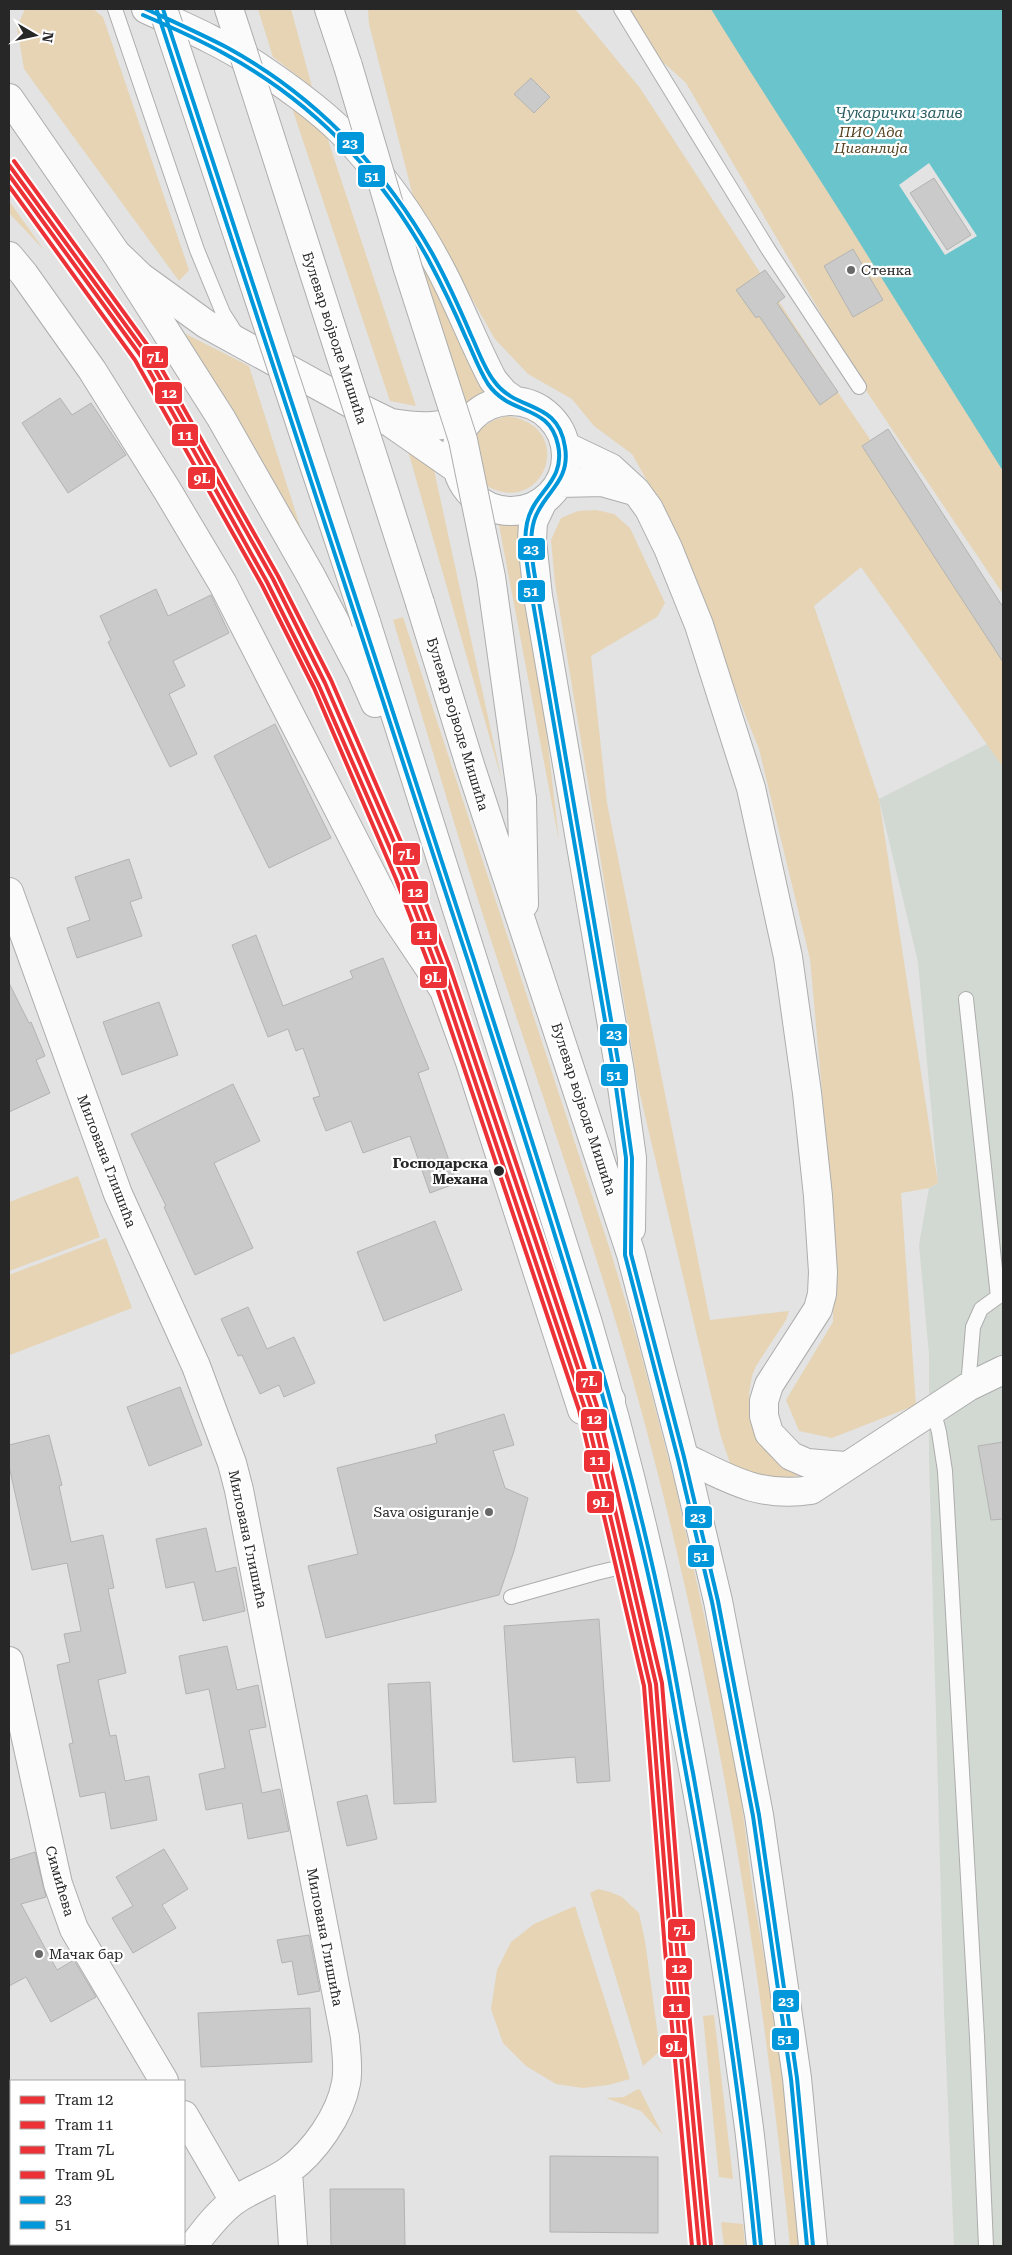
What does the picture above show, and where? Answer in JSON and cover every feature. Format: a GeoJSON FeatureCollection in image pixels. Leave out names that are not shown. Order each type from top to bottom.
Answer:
{"type":"FeatureCollection","features":[{"type":"Feature","properties":{"kind":"main road"},"geometry":{"type":"LineString","coordinates":[[153,9],[253,63],[288,88],[344,134],[399,202],[420,234],[441,270],[493,380],[504,393],[514,400]]}},
{"type":"Feature","properties":{"kind":"main road"},"geometry":{"type":"LineString","coordinates":[[153,9],[366,622],[520,1106],[611,1400],[669,1641],[720,1922],[750,2131],[761,2246]]}},
{"type":"Feature","properties":{"kind":"main road","name":"Булевар војводе Мишића"},"geometry":{"type":"LineString","coordinates":[[229,9],[420,603],[470,765],[631,1254],[684,1457],[718,1601],[761,1824],[797,2078],[813,2246]]}},
{"type":"Feature","properties":{"kind":"main road"},"geometry":{"type":"LineString","coordinates":[[329,9],[376,155],[408,269],[463,440],[491,577],[522,799],[525,933]]}},
{"type":"Feature","properties":{"kind":"main road"},"geometry":{"type":"LineString","coordinates":[[9,98],[116,253],[221,418],[311,576],[361,671],[430,825]]}},
{"type":"Feature","properties":{"kind":"main road"},"geometry":{"type":"LineString","coordinates":[[116,253],[141,277],[182,308],[244,346],[350,404],[391,423],[457,469]]}},
{"type":"Feature","properties":{"kind":"main road"},"geometry":{"type":"LineString","coordinates":[[9,256],[24,274],[92,370],[223,584],[389,908],[444,990],[470,1062],[582,1410],[611,1400]]}},
{"type":"Feature","properties":{"kind":"main road"},"geometry":{"type":"LineString","coordinates":[[391,423],[434,427],[457,423],[498,401],[514,400],[529,403],[542,410],[557,426],[566,446],[566,459],[552,492],[533,522],[532,541],[548,654],[612,1024],[632,1158],[631,1254]]}},
{"type":"Feature","properties":{"kind":"main road"},"geometry":{"type":"LineString","coordinates":[[471,417],[462,429],[458,441],[455,455],[457,469],[463,483],[472,496],[492,508],[515,511],[530,508],[552,492],[602,482],[636,491]]}},
{"type":"Feature","properties":{"kind":"main road"},"geometry":{"type":"LineString","coordinates":[[566,446],[611,468],[636,491],[649,509],[668,548],[699,625],[751,788],[788,957],[818,1196],[823,1272],[822,1294],[818,1309],[769,1385],[764,1401],[764,1416],[769,1433],[791,1456],[807,1463],[844,1466]]}},
{"type":"Feature","properties":{"kind":"main road","name":"Милована Глишића"},"geometry":{"type":"LineString","coordinates":[[9,892],[118,1194],[196,1366],[232,1463],[239,1490],[345,2037],[347,2055],[346,2082],[342,2098],[328,2126],[308,2152],[288,2171],[234,2201],[208,2226],[193,2246]]}},
{"type":"Feature","properties":{"kind":"main road"},"geometry":{"type":"LineString","coordinates":[[684,1457],[744,1486],[792,1493],[811,1490],[844,1466],[908,1428],[933,1409],[968,1387],[999,1376]]}},
{"type":"Feature","properties":{"kind":"main road","name":"Симићева"},"geometry":{"type":"LineString","coordinates":[[9,1661],[58,1884],[69,1918],[163,2080]]}},
{"type":"Feature","properties":{"kind":"main road"},"geometry":{"type":"LineString","coordinates":[[185,2118],[234,2201]]}},
{"type":"Feature","properties":{"kind":"main road"},"geometry":{"type":"LineString","coordinates":[[288,2171],[293,2246]]}},
{"type":"Feature","properties":{"kind":"lane"},"geometry":{"type":"LineString","coordinates":[[115,9],[197,250],[223,313],[244,346]]}},
{"type":"Feature","properties":{"kind":"lane"},"geometry":{"type":"LineString","coordinates":[[621,9],[768,249],[859,386]]}},
{"type":"Feature","properties":{"kind":"lane"},"geometry":{"type":"LineString","coordinates":[[966,999],[1001,1295],[981,1309],[973,1327],[968,1387]]}},
{"type":"Feature","properties":{"kind":"lane"},"geometry":{"type":"LineString","coordinates":[[933,1409],[939,1432],[945,1471],[977,2037],[986,2246]]}},
{"type":"Feature","properties":{"kind":"lane"},"geometry":{"type":"LineString","coordinates":[[511,1597],[651,1560]]}},
{"type":"Feature","properties":{"kind":"shaded area"},"geometry":{"type":"Polygon","coordinates":[[[987,744],[1003,767],[1003,2246],[954,2246],[944,2010],[929,1458],[929,1354],[919,1245],[929,1188],[938,1183],[918,962],[879,799],[987,744]]]}},
{"type":"Feature","properties":{"kind":"green space"},"geometry":{"type":"Polygon","coordinates":[[[25,9],[93,9],[103,17],[189,270],[179,281],[24,69],[17,27],[25,9]]]}},
{"type":"Feature","properties":{"kind":"green space"},"geometry":{"type":"Polygon","coordinates":[[[258,9],[291,9],[312,87],[273,57],[258,9]]]}},
{"type":"Feature","properties":{"kind":"green space"},"geometry":{"type":"Polygon","coordinates":[[[368,9],[575,9],[640,88],[841,397],[1003,633],[1003,767],[861,567],[814,606],[879,799],[938,1183],[929,1188],[901,1193],[916,1405],[832,1438],[799,1431],[786,1400],[833,1322],[834,1223],[810,959],[759,749],[663,509],[632,454],[594,426],[572,399],[528,374],[495,339],[413,196],[369,24],[368,9]]]}},
{"type":"Feature","properties":{"kind":"green space","name":"Чукарички залив"},"geometry":{"type":"Polygon","coordinates":[[[626,9],[1003,9],[1003,594],[865,389],[686,83],[653,53],[626,9]]]}},
{"type":"Feature","properties":{"kind":"green space"},"geometry":{"type":"Polygon","coordinates":[[[292,108],[327,137],[416,406],[390,401],[292,108]]]}},
{"type":"Feature","properties":{"kind":"green space"},"geometry":{"type":"Polygon","coordinates":[[[9,201],[44,250],[9,213],[9,201]]]}},
{"type":"Feature","properties":{"kind":"green space"},"geometry":{"type":"Polygon","coordinates":[[[407,234],[490,395],[467,405],[407,234]]]}},
{"type":"Feature","properties":{"kind":"green space"},"geometry":{"type":"Polygon","coordinates":[[[178,330],[249,366],[308,551],[178,330]]]}},
{"type":"Feature","properties":{"kind":"green space"},"geometry":{"type":"Polygon","coordinates":[[[508,416],[530,424],[543,437],[547,453],[544,469],[536,482],[522,491],[503,492],[482,483],[475,436],[490,423],[508,416]]]}},
{"type":"Feature","properties":{"kind":"green space"},"geometry":{"type":"Polygon","coordinates":[[[407,447],[434,470],[502,781],[407,447]]]}},
{"type":"Feature","properties":{"kind":"green space"},"geometry":{"type":"Polygon","coordinates":[[[596,510],[614,514],[630,528],[665,603],[657,617],[591,656],[607,803],[710,1320],[789,1311],[786,1320],[756,1366],[749,1393],[751,1411],[800,1475],[791,1477],[766,1476],[731,1466],[721,1437],[638,1086],[555,583],[551,540],[561,518],[578,511],[596,510]]]}},
{"type":"Feature","properties":{"kind":"green space"},"geometry":{"type":"Polygon","coordinates":[[[522,519],[559,841],[498,520],[522,519]]]}},
{"type":"Feature","properties":{"kind":"green space"},"geometry":{"type":"Polygon","coordinates":[[[403,617],[611,1253],[637,1339],[675,1484],[737,1764],[753,1894],[790,2120],[802,2246],[790,2246],[779,2141],[765,2037],[733,1828],[693,1622],[669,1519],[643,1417],[608,1298],[479,903],[393,620],[403,617]]]}},
{"type":"Feature","properties":{"kind":"green space"},"geometry":{"type":"Polygon","coordinates":[[[78,1176],[100,1237],[9,1271],[9,1202],[78,1176]]]}},
{"type":"Feature","properties":{"kind":"green space"},"geometry":{"type":"Polygon","coordinates":[[[106,1238],[132,1308],[10,1355],[9,1275],[106,1238]]]}},
{"type":"Feature","properties":{"kind":"green space"},"geometry":{"type":"Polygon","coordinates":[[[598,1889],[622,1897],[639,1913],[645,1941],[660,2051],[643,2066],[590,1893],[598,1889]]]}},
{"type":"Feature","properties":{"kind":"green space"},"geometry":{"type":"Polygon","coordinates":[[[575,1906],[630,2079],[608,2085],[583,2088],[556,2084],[526,2066],[503,2043],[491,2009],[497,1970],[511,1942],[534,1924],[575,1906]]]}},
{"type":"Feature","properties":{"kind":"green space"},"geometry":{"type":"Polygon","coordinates":[[[714,2015],[733,2179],[719,2177],[703,2016],[714,2015]]]}},
{"type":"Feature","properties":{"kind":"green space"},"geometry":{"type":"Polygon","coordinates":[[[638,2089],[663,2135],[641,2111],[606,2098],[624,2097],[638,2089]]]}},
{"type":"Feature","properties":{"kind":"green space"},"geometry":{"type":"Polygon","coordinates":[[[721,2222],[743,2224],[745,2246],[724,2246],[721,2222]]]}},
{"type":"Feature","properties":{"kind":"water","name":"Чукарички залив"},"geometry":{"type":"Polygon","coordinates":[[[711,9],[1003,9],[1003,471],[831,197],[711,9]]]}},
{"type":"Feature","properties":{"kind":"pier"},"geometry":{"type":"Polygon","coordinates":[[[929,163],[977,236],[945,255],[899,185],[929,163]]]}},
{"type":"Feature","properties":{"kind":"building"},"geometry":{"type":"Polygon","coordinates":[[[531,78],[550,97],[534,113],[514,94],[531,78]]]}},
{"type":"Feature","properties":{"kind":"building"},"geometry":{"type":"Polygon","coordinates":[[[934,178],[971,235],[947,250],[910,193],[934,178]]]}},
{"type":"Feature","properties":{"kind":"building"},"geometry":{"type":"Polygon","coordinates":[[[853,249],[883,300],[853,317],[824,266],[853,249]]]}},
{"type":"Feature","properties":{"kind":"building"},"geometry":{"type":"Polygon","coordinates":[[[765,270],[785,297],[777,303],[838,392],[820,405],[759,316],[756,318],[736,290],[765,270]]]}},
{"type":"Feature","properties":{"kind":"building"},"geometry":{"type":"Polygon","coordinates":[[[60,398],[72,415],[91,403],[126,455],[68,493],[22,423],[60,398]]]}},
{"type":"Feature","properties":{"kind":"building"},"geometry":{"type":"Polygon","coordinates":[[[888,429],[1003,607],[1003,662],[862,446],[888,429]]]}},
{"type":"Feature","properties":{"kind":"building"},"geometry":{"type":"Polygon","coordinates":[[[156,589],[168,616],[211,595],[229,633],[173,661],[185,686],[169,694],[197,754],[170,767],[108,642],[111,640],[100,616],[156,589]]]}},
{"type":"Feature","properties":{"kind":"building"},"geometry":{"type":"Polygon","coordinates":[[[275,724],[331,838],[269,868],[214,756],[275,724]]]}},
{"type":"Feature","properties":{"kind":"building"},"geometry":{"type":"Polygon","coordinates":[[[129,859],[142,898],[130,902],[142,936],[77,958],[67,928],[90,920],[75,877],[129,859]]]}},
{"type":"Feature","properties":{"kind":"building"},"geometry":{"type":"Polygon","coordinates":[[[256,935],[283,1006],[353,978],[350,971],[383,958],[429,1069],[418,1073],[457,1183],[430,1193],[410,1136],[363,1153],[351,1121],[326,1131],[313,1098],[320,1096],[303,1048],[296,1051],[288,1029],[268,1037],[232,945],[256,935]]]}},
{"type":"Feature","properties":{"kind":"building"},"geometry":{"type":"Polygon","coordinates":[[[9,983],[29,1023],[31,1022],[45,1056],[36,1060],[50,1093],[9,1112],[9,983]]]}},
{"type":"Feature","properties":{"kind":"building"},"geometry":{"type":"Polygon","coordinates":[[[159,1002],[178,1055],[122,1075],[103,1022],[159,1002]]]}},
{"type":"Feature","properties":{"kind":"building"},"geometry":{"type":"Polygon","coordinates":[[[233,1084],[260,1141],[214,1163],[253,1248],[195,1275],[164,1207],[166,1206],[131,1134],[233,1084]]]}},
{"type":"Feature","properties":{"kind":"building"},"geometry":{"type":"Polygon","coordinates":[[[435,1221],[462,1290],[384,1321],[357,1252],[435,1221]]]}},
{"type":"Feature","properties":{"kind":"building"},"geometry":{"type":"Polygon","coordinates":[[[248,1307],[267,1349],[294,1337],[315,1383],[284,1397],[279,1385],[260,1394],[242,1355],[238,1356],[221,1319],[248,1307]]]}},
{"type":"Feature","properties":{"kind":"building"},"geometry":{"type":"Polygon","coordinates":[[[180,1387],[202,1445],[149,1466],[127,1407],[180,1387]]]}},
{"type":"Feature","properties":{"kind":"building"},"geometry":{"type":"Polygon","coordinates":[[[504,1414],[514,1445],[493,1451],[505,1488],[528,1498],[514,1551],[499,1595],[326,1638],[308,1566],[358,1554],[337,1468],[437,1443],[435,1435],[504,1414]]]}},
{"type":"Feature","properties":{"kind":"building"},"geometry":{"type":"Polygon","coordinates":[[[49,1435],[62,1485],[59,1486],[71,1542],[103,1535],[114,1588],[108,1589],[126,1673],[98,1680],[110,1736],[116,1735],[125,1781],[149,1776],[157,1820],[111,1829],[105,1792],[80,1797],[69,1744],[73,1743],[57,1665],[70,1662],[64,1634],[81,1631],[67,1563],[32,1570],[9,1466],[9,1445],[49,1435]]]}},
{"type":"Feature","properties":{"kind":"building"},"geometry":{"type":"Polygon","coordinates":[[[1003,1442],[1003,1519],[991,1520],[978,1446],[1003,1442]]]}},
{"type":"Feature","properties":{"kind":"building"},"geometry":{"type":"Polygon","coordinates":[[[206,1528],[216,1572],[236,1567],[245,1611],[203,1621],[194,1582],[166,1588],[156,1539],[206,1528]]]}},
{"type":"Feature","properties":{"kind":"building"},"geometry":{"type":"Polygon","coordinates":[[[599,1619],[610,1781],[577,1783],[575,1757],[513,1762],[504,1626],[599,1619]]]}},
{"type":"Feature","properties":{"kind":"building"},"geometry":{"type":"Polygon","coordinates":[[[227,1646],[237,1690],[258,1685],[266,1727],[249,1730],[262,1793],[280,1789],[289,1831],[248,1839],[242,1803],[206,1810],[199,1774],[225,1768],[209,1689],[186,1694],[179,1656],[227,1646]]]}},
{"type":"Feature","properties":{"kind":"building"},"geometry":{"type":"Polygon","coordinates":[[[430,1682],[436,1802],[394,1804],[388,1684],[430,1682]]]}},
{"type":"Feature","properties":{"kind":"building"},"geometry":{"type":"Polygon","coordinates":[[[367,1795],[377,1839],[347,1846],[337,1802],[367,1795]]]}},
{"type":"Feature","properties":{"kind":"building"},"geometry":{"type":"Polygon","coordinates":[[[164,1849],[188,1889],[162,1905],[176,1928],[133,1953],[112,1918],[133,1906],[116,1877],[164,1849]]]}},
{"type":"Feature","properties":{"kind":"building"},"geometry":{"type":"Polygon","coordinates":[[[35,1852],[46,1897],[21,1904],[57,1970],[74,1960],[96,1997],[51,2022],[26,1977],[9,1986],[9,1860],[35,1852]]]}},
{"type":"Feature","properties":{"kind":"building"},"geometry":{"type":"Polygon","coordinates":[[[309,1935],[320,1991],[298,1995],[292,1961],[282,1963],[277,1940],[309,1935]]]}},
{"type":"Feature","properties":{"kind":"building"},"geometry":{"type":"Polygon","coordinates":[[[310,2008],[312,2062],[201,2067],[198,2013],[310,2008]]]}},
{"type":"Feature","properties":{"kind":"building"},"geometry":{"type":"Polygon","coordinates":[[[550,2156],[658,2157],[658,2233],[550,2232],[550,2156]]]}},
{"type":"Feature","properties":{"kind":"building"},"geometry":{"type":"Polygon","coordinates":[[[330,2189],[404,2189],[405,2246],[331,2246],[330,2189]]]}},
{"type":"Feature","properties":{"kind":"tram line","name":"7L"},"geometry":{"type":"LineString","coordinates":[[14,161],[151,350],[278,576],[331,680],[414,872],[450,967],[542,1240],[597,1406],[662,1683],[683,1948],[711,2245]]}},
{"type":"Feature","properties":{"kind":"tram line","name":"12"},"geometry":{"type":"LineString","coordinates":[[9,165],[146,353],[273,579],[325,683],[408,874],[444,969],[536,1242],[591,1407],[656,1684],[677,1949],[705,2246]]}},
{"type":"Feature","properties":{"kind":"tram line","name":"11"},"geometry":{"type":"LineString","coordinates":[[9,175],[141,356],[267,582],[319,686],[402,876],[438,971],[585,1409],[650,1685],[671,1950],[699,2246]]}},
{"type":"Feature","properties":{"kind":"tram line","name":"9L"},"geometry":{"type":"LineString","coordinates":[[9,186],[135,360],[262,585],[314,688],[396,879],[432,973],[579,1410],[644,1686],[665,1950],[692,2246]]}},
{"type":"Feature","properties":{"kind":"transit line","name":"23"},"geometry":{"type":"LineString","coordinates":[[146,9],[228,48],[260,67],[290,88],[344,136],[392,191],[413,221],[443,273],[490,376],[503,391],[546,413],[561,432],[566,459],[564,470],[555,487],[538,511],[532,530],[531,549],[620,1072],[632,1158],[631,1254],[684,1457],[718,1601],[759,1815],[797,2078],[813,2246]]}},
{"type":"Feature","properties":{"kind":"transit line","name":"23"},"geometry":{"type":"LineString","coordinates":[[163,9],[437,843],[579,1291],[626,1456],[669,1642],[703,1832],[740,2068],[761,2246]]}},
{"type":"Feature","properties":{"kind":"transit line","name":"51"},"geometry":{"type":"LineString","coordinates":[[157,11],[469,964],[572,1292],[619,1457],[659,1624],[707,1891],[734,2068],[755,2246]]}},
{"type":"Feature","properties":{"kind":"transit line","name":"51"},"geometry":{"type":"LineString","coordinates":[[143,15],[205,43],[256,73],[286,93],[340,141],[365,167],[387,196],[427,257],[488,384],[507,402],[538,416],[546,422],[553,432],[558,445],[559,458],[557,468],[553,478],[530,512],[527,523],[525,541],[528,569],[614,1073],[626,1158],[625,1255],[678,1459],[712,1602],[753,1816],[791,2079],[807,2246]]}},
{"type":"Feature","properties":{"kind":"place","name":"Стенка"},"geometry":{"type":"Point","coordinates":[851,270]}},
{"type":"Feature","properties":{"kind":"place","name":"Господарска Механа"},"geometry":{"type":"Point","coordinates":[499,1171]}},
{"type":"Feature","properties":{"kind":"place","name":"Sava osiguranje"},"geometry":{"type":"Point","coordinates":[489,1512]}},
{"type":"Feature","properties":{"kind":"place","name":"Мачак бар"},"geometry":{"type":"Point","coordinates":[39,1954]}},
{"type":"Feature","properties":{"kind":"park label","name":"ПИО Ада Циганлија"},"geometry":{"type":"Point","coordinates":[871,140]}}]}
